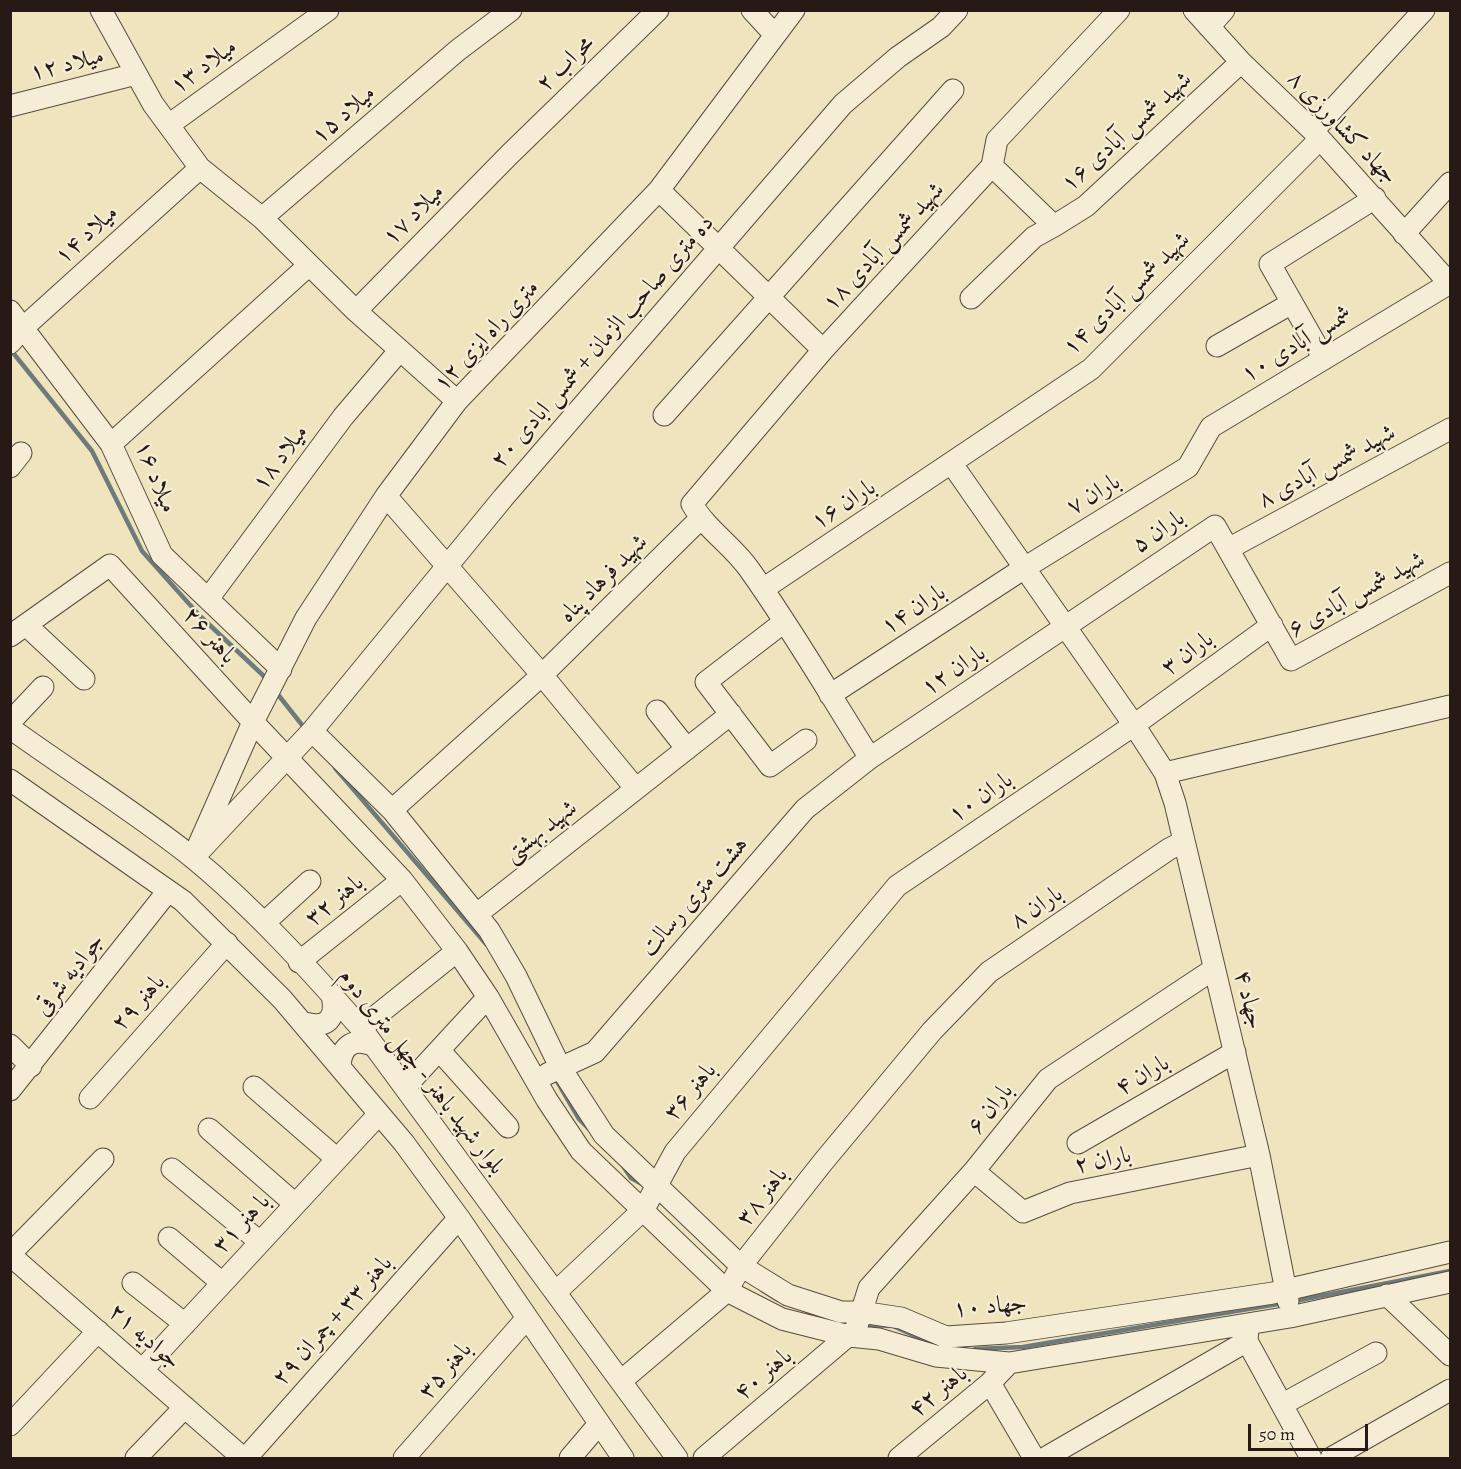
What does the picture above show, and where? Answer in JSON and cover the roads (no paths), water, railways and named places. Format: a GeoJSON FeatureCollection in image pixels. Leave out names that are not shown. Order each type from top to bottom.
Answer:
{"type":"FeatureCollection","features":[{"type":"Feature","properties":{"kind":"street","name":"میلاد ۱۳"},"geometry":{"type":"LineString","coordinates":[[170,124],[328,10]]}},
{"type":"Feature","properties":{"kind":"street","name":"میلاد ۱۵"},"geometry":{"type":"LineString","coordinates":[[262,218],[458,50],[511,10]]}},
{"type":"Feature","properties":{"kind":"street","name":"محراب ۲"},"geometry":{"type":"LineString","coordinates":[[509,155],[658,10]]}},
{"type":"Feature","properties":{"kind":"street"},"geometry":{"type":"LineString","coordinates":[[752,10],[775,35]]}},
{"type":"Feature","properties":{"kind":"street","name":"۱۲ متری راه ایزی"},"geometry":{"type":"LineString","coordinates":[[253,722],[265,703],[306,618],[386,496],[458,401],[659,190],[794,10]]}},
{"type":"Feature","properties":{"kind":"street","name":"ده متری صاحب الزمان + شمس ابادی ۲۰"},"geometry":{"type":"LineString","coordinates":[[193,858],[312,731],[447,564],[718,246],[843,104],[898,57],[941,27],[957,10]]}},
{"type":"Feature","properties":{"kind":"street","name":"شهید شمس آبادی ۱۸"},"geometry":{"type":"LineString","coordinates":[[700,519],[692,504],[823,350],[992,166],[997,140],[1119,10]]}},
{"type":"Feature","properties":{"kind":"street","name":"جهاد کشاورزی ۸"},"geometry":{"type":"LineString","coordinates":[[1194,10],[1241,62],[1317,135],[1375,198],[1404,234],[1449,278]]}},
{"type":"Feature","properties":{"kind":"street"},"geometry":{"type":"LineString","coordinates":[[1209,27],[1224,10]]}},
{"type":"Feature","properties":{"kind":"street","name":"شهید شمس آبادی ۱۴"},"geometry":{"type":"LineString","coordinates":[[952,464],[1091,369],[1317,135],[1424,10]]}},
{"type":"Feature","properties":{"kind":"street"},"geometry":{"type":"LineString","coordinates":[[101,11],[153,104],[170,124],[200,168],[262,218],[356,311],[458,401]]}},
{"type":"Feature","properties":{"kind":"street","name":"شهید شمس آبادی ۱۶"},"geometry":{"type":"LineString","coordinates":[[992,166],[1054,226],[1086,206],[1241,62]]}},
{"type":"Feature","properties":{"kind":"street","name":"میلاد ۱۲"},"geometry":{"type":"LineString","coordinates":[[10,106],[136,74]]}},
{"type":"Feature","properties":{"kind":"street","name":"شهید شمس آبادی ۱۸"},"geometry":{"type":"LineString","coordinates":[[664,415],[953,90]]}},
{"type":"Feature","properties":{"kind":"street","name":"میلاد ۱۷"},"geometry":{"type":"LineString","coordinates":[[356,311],[509,155]]}},
{"type":"Feature","properties":{"kind":"street","name":"میلاد ۱۴"},"geometry":{"type":"LineString","coordinates":[[10,343],[17,319],[200,168]]}},
{"type":"Feature","properties":{"kind":"street"},"geometry":{"type":"LineString","coordinates":[[1404,234],[1450,183]]}},
{"type":"Feature","properties":{"kind":"street"},"geometry":{"type":"LineString","coordinates":[[659,190],[823,350]]}},
{"type":"Feature","properties":{"kind":"street"},"geometry":{"type":"LineString","coordinates":[[1324,359],[1270,264],[1375,198]]}},
{"type":"Feature","properties":{"kind":"street"},"geometry":{"type":"LineString","coordinates":[[971,298],[1034,237],[1054,226]]}},
{"type":"Feature","properties":{"kind":"street","name":"میلاد ۱۶"},"geometry":{"type":"LineString","coordinates":[[280,673],[208,598],[162,555],[111,444],[308,266]]}},
{"type":"Feature","properties":{"kind":"street","name":"شمس آبادی ۱۰"},"geometry":{"type":"LineString","coordinates":[[1188,467],[1211,427],[1324,359],[1449,278]]}},
{"type":"Feature","properties":{"kind":"street"},"geometry":{"type":"LineString","coordinates":[[1217,346],[1292,303]]}},
{"type":"Feature","properties":{"kind":"street"},"geometry":{"type":"LineString","coordinates":[[17,319],[111,444]]}},
{"type":"Feature","properties":{"kind":"street","name":"میلاد ۱۸"},"geometry":{"type":"LineString","coordinates":[[208,598],[343,417],[399,351]]}},
{"type":"Feature","properties":{"kind":"street","name":"شهید شمس آبادی ۸"},"geometry":{"type":"LineString","coordinates":[[1228,549],[1450,429]]}},
{"type":"Feature","properties":{"kind":"street","name":"جهاد ۴"},"geometry":{"type":"LineString","coordinates":[[952,464],[1066,625],[1165,773],[1259,1155],[1288,1303]]}},
{"type":"Feature","properties":{"kind":"street","name":"باران ۱۶"},"geometry":{"type":"LineString","coordinates":[[764,589],[952,464]]}},
{"type":"Feature","properties":{"kind":"street","name":"باران ۷"},"geometry":{"type":"LineString","coordinates":[[1026,567],[1188,467]]}},
{"type":"Feature","properties":{"kind":"street"},"geometry":{"type":"LineString","coordinates":[[386,496],[542,675],[636,789]]}},
{"type":"Feature","properties":{"kind":"street"},"geometry":{"type":"LineString","coordinates":[[700,519],[735,549],[764,589],[870,758]]}},
{"type":"Feature","properties":{"kind":"street","name":"شهید فرهاد پناه"},"geometry":{"type":"LineString","coordinates":[[392,810],[542,675],[700,519]]}},
{"type":"Feature","properties":{"kind":"street","name":"باران ۵"},"geometry":{"type":"LineString","coordinates":[[1066,625],[1215,525],[1272,625]]}},
{"type":"Feature","properties":{"kind":"street","name":"باهنر ۲۶"},"geometry":{"type":"LineString","coordinates":[[18,631],[110,565],[253,722]]}},
{"type":"Feature","properties":{"kind":"street","name":"باران ۱۴"},"geometry":{"type":"LineString","coordinates":[[830,695],[1026,567]]}},
{"type":"Feature","properties":{"kind":"street","name":"شهید شمس آبادی ۶"},"geometry":{"type":"LineString","coordinates":[[1272,625],[1291,660],[1450,573]]}},
{"type":"Feature","properties":{"kind":"street"},"geometry":{"type":"LineString","coordinates":[[784,622],[706,682],[770,766],[806,741]]}},
{"type":"Feature","properties":{"kind":"street","name":"باران ۱۲"},"geometry":{"type":"LineString","coordinates":[[870,758],[1066,625]]}},
{"type":"Feature","properties":{"kind":"street","name":"باران ۳"},"geometry":{"type":"LineString","coordinates":[[1134,725],[1272,625]]}},
{"type":"Feature","properties":{"kind":"street"},"geometry":{"type":"LineString","coordinates":[[18,631],[84,679]]}},
{"type":"Feature","properties":{"kind":"street"},"geometry":{"type":"LineString","coordinates":[[10,723],[43,687]]}},
{"type":"Feature","properties":{"kind":"street"},"geometry":{"type":"LineString","coordinates":[[1165,773],[1450,706]]}},
{"type":"Feature","properties":{"kind":"street"},"geometry":{"type":"LineString","coordinates":[[657,711],[687,748]]}},
{"type":"Feature","properties":{"kind":"street","name":"شهید بهشتی"},"geometry":{"type":"LineString","coordinates":[[477,915],[731,714]]}},
{"type":"Feature","properties":{"kind":"street"},"geometry":{"type":"LineString","coordinates":[[193,858],[253,722],[402,880],[457,951],[488,997],[536,1080],[581,1151],[727,1291],[782,1318],[856,1324],[879,1339],[936,1356],[1009,1363],[1248,1332]]}},
{"type":"Feature","properties":{"kind":"street","name":"باران ۱۰"},"geometry":{"type":"LineString","coordinates":[[865,922],[897,886],[1134,725]]}},
{"type":"Feature","properties":{"kind":"street","name":"بلوار شهید باهنر - چهل متری دوم"},"geometry":{"type":"LineString","coordinates":[[10,728],[116,800],[193,858],[264,923],[332,995],[361,1028],[405,1087],[677,1458]]}},
{"type":"Feature","properties":{"kind":"street","name":"جهاد ۱۰"},"geometry":{"type":"LineString","coordinates":[[312,731],[392,810],[477,915],[516,976],[560,1067],[604,1135],[741,1266],[788,1295],[841,1312],[856,1324],[901,1318],[946,1337],[1006,1333],[1288,1303],[1450,1252]]}},
{"type":"Feature","properties":{"kind":"street","name":"هشت متری رسالت"},"geometry":{"type":"LineString","coordinates":[[536,1080],[595,1052],[805,809],[870,758]]}},
{"type":"Feature","properties":{"kind":"street"},"geometry":{"type":"LineString","coordinates":[[10,780],[168,891],[227,943],[304,1023],[379,1114],[459,1218],[624,1458]]}},
{"type":"Feature","properties":{"kind":"street","name":"باران ۸"},"geometry":{"type":"LineString","coordinates":[[932,1031],[989,972],[1169,849],[1183,843]]}},
{"type":"Feature","properties":{"kind":"street","name":"باهنر ۳۲"},"geometry":{"type":"LineString","coordinates":[[299,962],[402,880]]}},
{"type":"Feature","properties":{"kind":"street"},"geometry":{"type":"LineString","coordinates":[[264,923],[310,881]]}},
{"type":"Feature","properties":{"kind":"street","name":"جوادیه شرقی"},"geometry":{"type":"LineString","coordinates":[[10,1090],[168,891]]}},
{"type":"Feature","properties":{"kind":"street","name":"باهنر ۳۶"},"geometry":{"type":"LineString","coordinates":[[556,1291],[644,1209],[675,1152],[865,922]]}},
{"type":"Feature","properties":{"kind":"street","name":"باهنر ۲۹"},"geometry":{"type":"LineString","coordinates":[[90,1098],[227,943]]}},
{"type":"Feature","properties":{"kind":"street"},"geometry":{"type":"LineString","coordinates":[[361,1028],[457,951]]}},
{"type":"Feature","properties":{"kind":"street","name":"باران ۶"},"geometry":{"type":"LineString","coordinates":[[856,1324],[869,1288],[974,1171],[1048,1079],[1200,976],[1214,969]]}},
{"type":"Feature","properties":{"kind":"street"},"geometry":{"type":"LineString","coordinates":[[304,1023],[317,1026],[329,1021],[335,1009],[332,995]]}},
{"type":"Feature","properties":{"kind":"street"},"geometry":{"type":"LineString","coordinates":[[405,1087],[488,997]]}},
{"type":"Feature","properties":{"kind":"street","name":"باهنر ۳۸"},"geometry":{"type":"LineString","coordinates":[[621,1381],[727,1291],[741,1266],[823,1162],[932,1031]]}},
{"type":"Feature","properties":{"kind":"street"},"geometry":{"type":"LineString","coordinates":[[340,1067],[340,1054],[349,1043],[362,1040],[374,1046]]}},
{"type":"Feature","properties":{"kind":"street"},"geometry":{"type":"LineString","coordinates":[[10,1044],[31,1066]]}},
{"type":"Feature","properties":{"kind":"street"},"geometry":{"type":"LineString","coordinates":[[439,1050],[508,1127]]}},
{"type":"Feature","properties":{"kind":"street","name":"باران ۴"},"geometry":{"type":"LineString","coordinates":[[1078,1143],[1235,1052]]}},
{"type":"Feature","properties":{"kind":"street"},"geometry":{"type":"LineString","coordinates":[[254,1088],[337,1159]]}},
{"type":"Feature","properties":{"kind":"street","name":"با هنر ۳۱"},"geometry":{"type":"LineString","coordinates":[[143,1369],[379,1114]]}},
{"type":"Feature","properties":{"kind":"street"},"geometry":{"type":"LineString","coordinates":[[209,1129],[295,1204]]}},
{"type":"Feature","properties":{"kind":"street","name":"باران ۲"},"geometry":{"type":"LineString","coordinates":[[974,1171],[1023,1212],[1070,1193],[1259,1155]]}},
{"type":"Feature","properties":{"kind":"street"},"geometry":{"type":"LineString","coordinates":[[10,1255],[103,1159]]}},
{"type":"Feature","properties":{"kind":"street"},"geometry":{"type":"LineString","coordinates":[[172,1169],[260,1242]]}},
{"type":"Feature","properties":{"kind":"street","name":"باهنر ۳۳ + چمران ۲۹"},"geometry":{"type":"LineString","coordinates":[[245,1458],[459,1218]]}},
{"type":"Feature","properties":{"kind":"street"},"geometry":{"type":"LineString","coordinates":[[169,1238],[222,1283]]}},
{"type":"Feature","properties":{"kind":"street","name":"جوادیه ۲۱"},"geometry":{"type":"LineString","coordinates":[[10,1255],[245,1458]]}},
{"type":"Feature","properties":{"kind":"street"},"geometry":{"type":"LineString","coordinates":[[1045,1458],[1248,1332],[1288,1303],[1387,1296],[1450,1282]]}},
{"type":"Feature","properties":{"kind":"street"},"geometry":{"type":"LineString","coordinates":[[133,1283],[185,1324]]}},
{"type":"Feature","properties":{"kind":"street"},"geometry":{"type":"LineString","coordinates":[[1387,1296],[1450,1355]]}},
{"type":"Feature","properties":{"kind":"street","name":"باهنر ۳۵"},"geometry":{"type":"LineString","coordinates":[[404,1458],[527,1318]]}},
{"type":"Feature","properties":{"kind":"street","name":"باهنر ۴۰"},"geometry":{"type":"LineString","coordinates":[[704,1458],[856,1324]]}},
{"type":"Feature","properties":{"kind":"street"},"geometry":{"type":"LineString","coordinates":[[10,1425],[98,1330]]}},
{"type":"Feature","properties":{"kind":"street"},"geometry":{"type":"LineString","coordinates":[[1248,1332],[1311,1458]]}},
{"type":"Feature","properties":{"kind":"street"},"geometry":{"type":"LineString","coordinates":[[1283,1404],[1376,1353]]}},
{"type":"Feature","properties":{"kind":"street","name":"باهنر ۴۲"},"geometry":{"type":"LineString","coordinates":[[899,1458],[990,1383],[1009,1363]]}},
{"type":"Feature","properties":{"kind":"street"},"geometry":{"type":"LineString","coordinates":[[990,1383],[1034,1458]]}},
{"type":"Feature","properties":{"kind":"street"},"geometry":{"type":"LineString","coordinates":[[1331,1458],[1450,1390]]}},
{"type":"Feature","properties":{"kind":"street"},"geometry":{"type":"LineString","coordinates":[[136,1458],[185,1407]]}},
{"type":"Feature","properties":{"kind":"street"},"geometry":{"type":"LineString","coordinates":[[570,1458],[599,1424]]}},
{"type":"Feature","properties":{"kind":"waterway"},"geometry":{"type":"LineString","coordinates":[[10,349],[92,451],[142,551],[199,615],[268,680]]}},
{"type":"Feature","properties":{"kind":"waterway"},"geometry":{"type":"LineString","coordinates":[[276,692],[306,730]]}},
{"type":"Feature","properties":{"kind":"waterway"},"geometry":{"type":"LineString","coordinates":[[335,768],[486,944]]}},
{"type":"Feature","properties":{"kind":"waterway"},"geometry":{"type":"LineString","coordinates":[[554,1076],[579,1119],[589,1129]]}},
{"type":"Feature","properties":{"kind":"waterway"},"geometry":{"type":"LineString","coordinates":[[623,1166],[631,1178],[642,1184]]}},
{"type":"Feature","properties":{"kind":"waterway"},"geometry":{"type":"LineString","coordinates":[[1295,1301],[1450,1271]]}},
{"type":"Feature","properties":{"kind":"waterway"},"geometry":{"type":"LineString","coordinates":[[762,1290],[778,1300]]}},
{"type":"Feature","properties":{"kind":"waterway"},"geometry":{"type":"LineString","coordinates":[[975,1349],[1023,1347],[1284,1303]]}},
{"type":"Feature","properties":{"kind":"waterway"},"geometry":{"type":"LineString","coordinates":[[816,1315],[838,1323],[851,1324]]}},
{"type":"Feature","properties":{"kind":"waterway"},"geometry":{"type":"LineString","coordinates":[[863,1325],[893,1326],[937,1346]]}}]}
